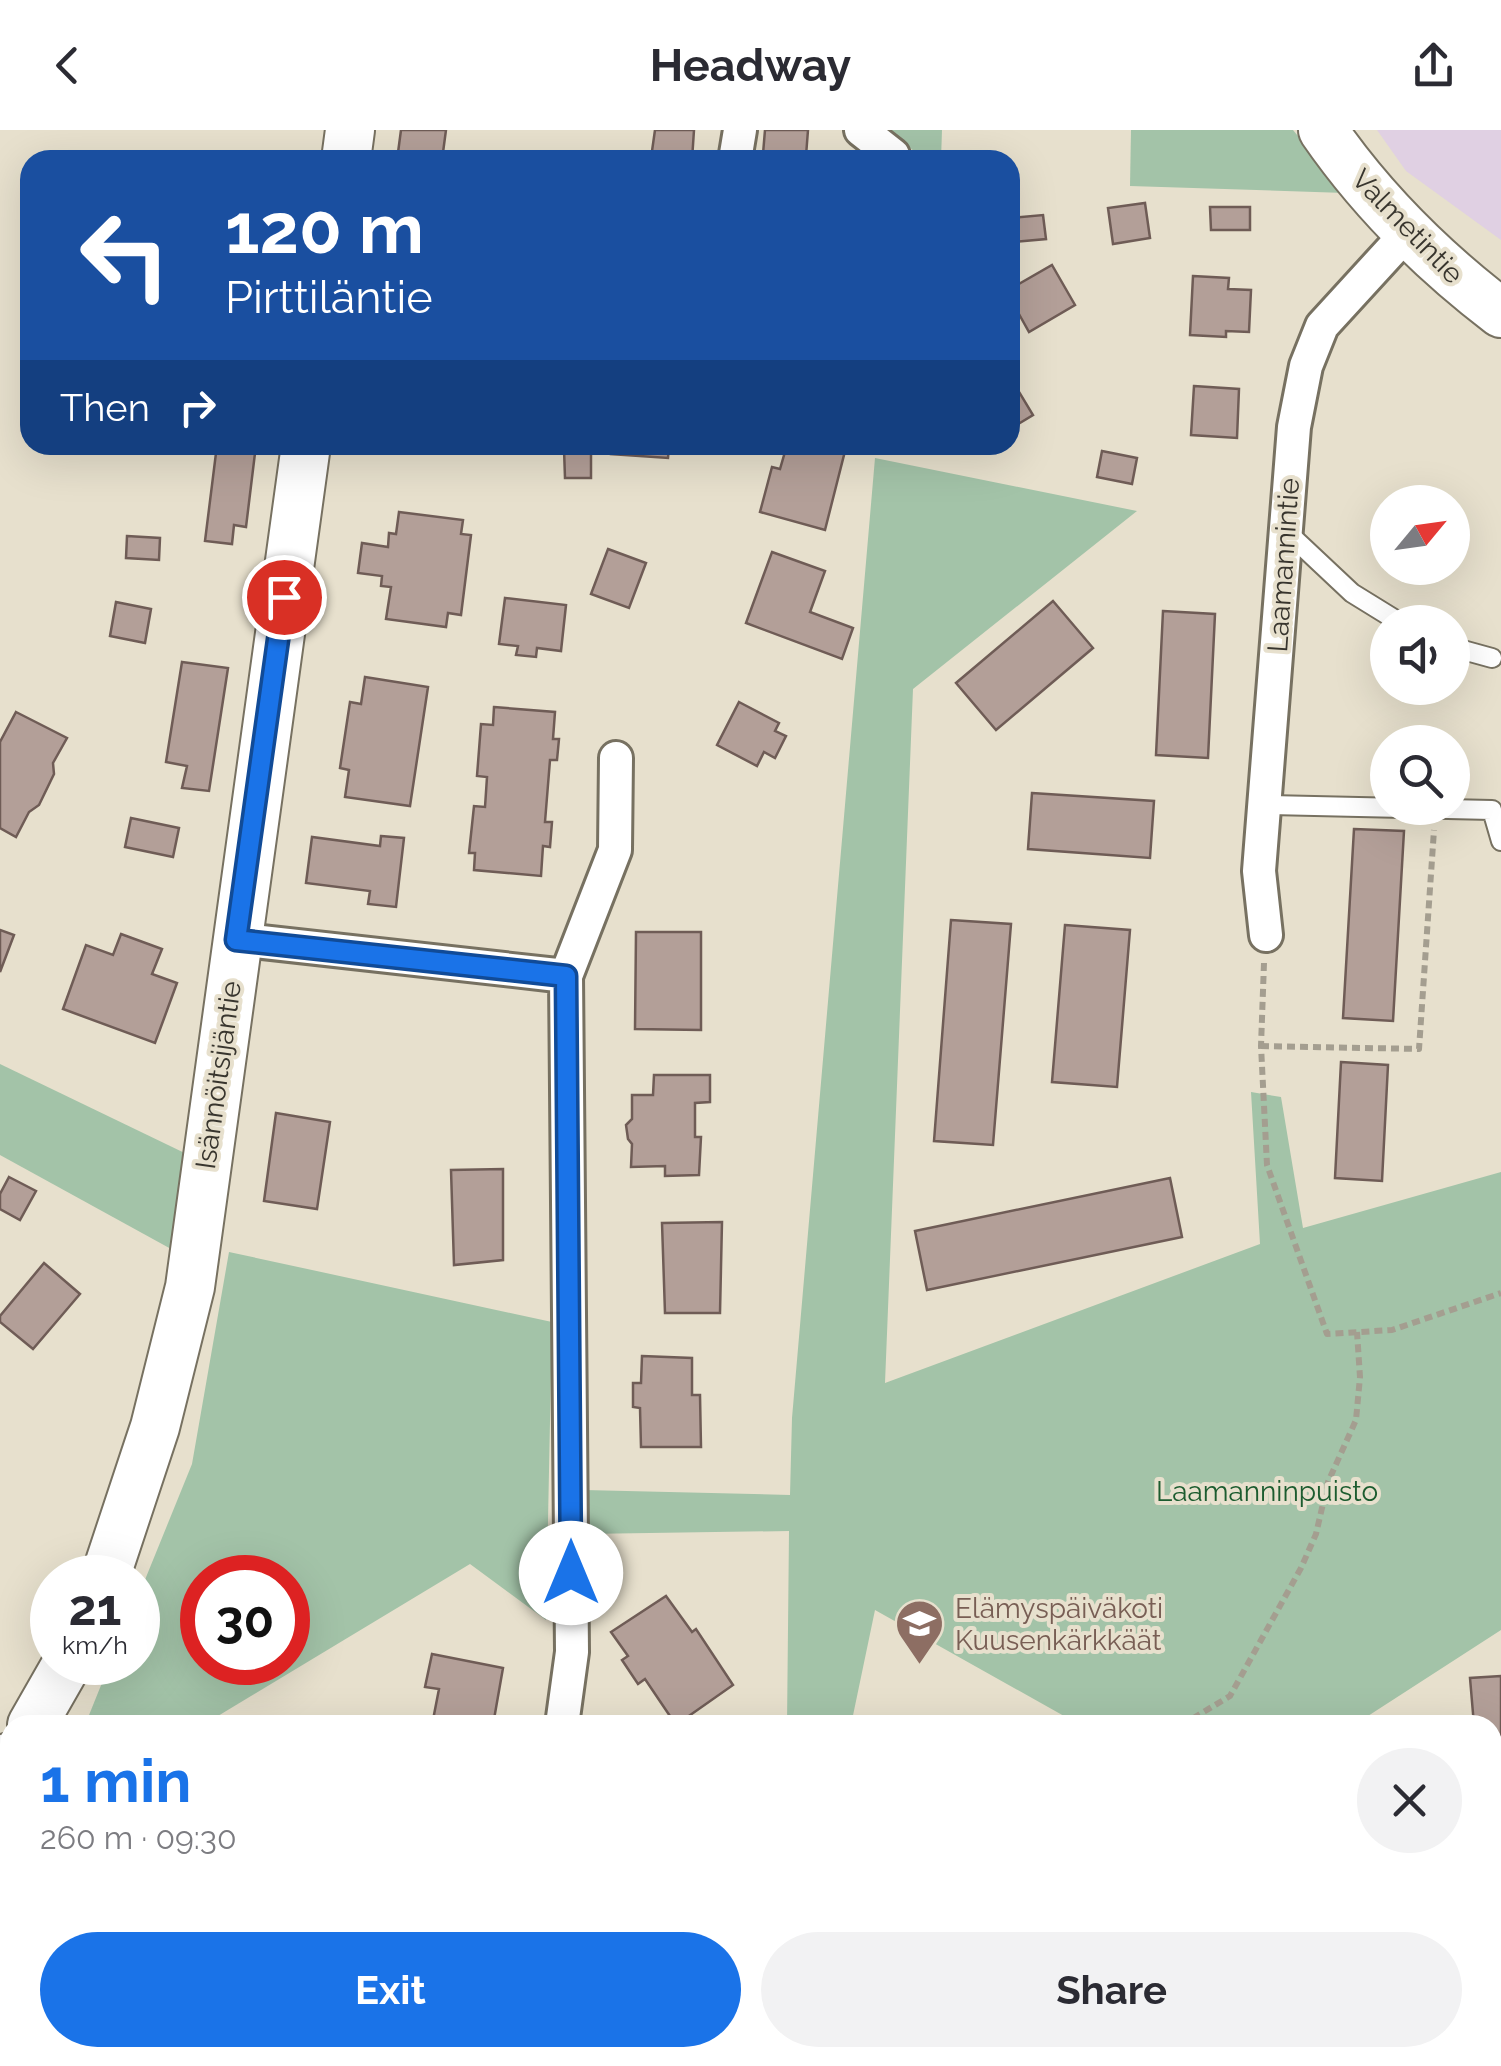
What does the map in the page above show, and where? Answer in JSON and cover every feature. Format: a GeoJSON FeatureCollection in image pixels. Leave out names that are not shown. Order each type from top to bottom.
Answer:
{"type":"FeatureCollection","features":[{"type":"Feature","properties":{"kind":"street"},"geometry":{"type":"LineString","coordinates":[[861,130],[887,150]]}},
{"type":"Feature","properties":{"kind":"street","name":"Valmetintie"},"geometry":{"type":"LineString","coordinates":[[1324,130],[1346,163],[1408,232],[1445,270],[1501,314]]}},
{"type":"Feature","properties":{"kind":"street","name":"Laamannintie"},"geometry":{"type":"LineString","coordinates":[[1266,935],[1260,871],[1294,427],[1306,366],[1322,326],[1408,232]]}},
{"type":"Feature","properties":{"kind":"street","name":"Isännöitsijäntie"},"geometry":{"type":"LineString","coordinates":[[113,1555],[155,1428],[190,1287],[305,455]]}},
{"type":"Feature","properties":{"kind":"street"},"geometry":{"type":"LineString","coordinates":[[563,1715],[572,1652],[566,976],[615,850],[616,758]]}},
{"type":"Feature","properties":{"kind":"street"},"geometry":{"type":"LineString","coordinates":[[236,940],[566,976]]}},
{"type":"Feature","properties":{"kind":"street"},"geometry":{"type":"LineString","coordinates":[[38,1715],[55,1685]]}},
{"type":"Feature","properties":{"kind":"lane"},"geometry":{"type":"LineString","coordinates":[[1286,531],[1352,592],[1372,605]]}},
{"type":"Feature","properties":{"kind":"lane"},"geometry":{"type":"LineString","coordinates":[[1470,652],[1492,658]]}},
{"type":"Feature","properties":{"kind":"lane"},"geometry":{"type":"LineString","coordinates":[[1265,804],[1370,807]]}},
{"type":"Feature","properties":{"kind":"lane"},"geometry":{"type":"LineString","coordinates":[[1470,810],[1492,810],[1501,841]]}},
{"type":"Feature","properties":{"kind":"path"},"geometry":{"type":"LineString","coordinates":[[1261,1046],[1419,1049],[1434,825]]}},
{"type":"Feature","properties":{"kind":"path"},"geometry":{"type":"LineString","coordinates":[[1266,935],[1261,1046],[1267,1165],[1327,1334],[1392,1330],[1501,1293]]}},
{"type":"Feature","properties":{"kind":"path"},"geometry":{"type":"LineString","coordinates":[[1199,1715],[1230,1696],[1316,1534],[1328,1482],[1356,1420],[1360,1378],[1357,1332]]}},
{"type":"Feature","properties":{"kind":"shaded area"},"geometry":{"type":"Polygon","coordinates":[[[1377,130],[1501,130],[1501,240],[1406,171],[1377,130]]]}},
{"type":"Feature","properties":{"kind":"green space"},"geometry":{"type":"Polygon","coordinates":[[[888,130],[942,130],[941,150],[913,150],[888,130]]]}},
{"type":"Feature","properties":{"kind":"green space"},"geometry":{"type":"Polygon","coordinates":[[[1131,130],[1293,130],[1345,193],[1130,186],[1131,130]]]}},
{"type":"Feature","properties":{"kind":"green space","name":"Laamanninpuisto"},"geometry":{"type":"Polygon","coordinates":[[[875,458],[1137,511],[913,689],[885,1383],[1260,1244],[1251,1092],[1281,1097],[1303,1228],[1501,1172],[1501,1630],[1369,1715],[1062,1715],[875,1610],[853,1715],[787,1715],[789,1531],[584,1534],[584,1490],[790,1495],[792,1418],[875,458]]]}},
{"type":"Feature","properties":{"kind":"green space"},"geometry":{"type":"Polygon","coordinates":[[[0,1064],[195,1158],[182,1255],[0,1155],[0,1064]]]}},
{"type":"Feature","properties":{"kind":"green space"},"geometry":{"type":"Polygon","coordinates":[[[229,1252],[552,1322],[546,1620],[470,1564],[310,1660],[310,1555],[180,1555],[180,1685],[269,1685],[220,1715],[89,1715],[101,1685],[160,1685],[160,1555],[155,1555],[192,1464],[229,1252]]]}},
{"type":"Feature","properties":{"kind":"building"},"geometry":{"type":"Polygon","coordinates":[[[401,130],[446,130],[443,150],[398,150],[401,130]]]}},
{"type":"Feature","properties":{"kind":"building"},"geometry":{"type":"Polygon","coordinates":[[[655,130],[694,130],[693,150],[652,150],[655,130]]]}},
{"type":"Feature","properties":{"kind":"building"},"geometry":{"type":"Polygon","coordinates":[[[765,130],[808,130],[806,150],[763,150],[765,130]]]}},
{"type":"Feature","properties":{"kind":"building"},"geometry":{"type":"Polygon","coordinates":[[[1145,203],[1150,238],[1113,244],[1108,208],[1145,203]]]}},
{"type":"Feature","properties":{"kind":"building"},"geometry":{"type":"Polygon","coordinates":[[[1210,207],[1250,207],[1250,230],[1211,230],[1210,207]]]}},
{"type":"Feature","properties":{"kind":"building"},"geometry":{"type":"Polygon","coordinates":[[[1043,215],[1046,239],[1020,241],[1020,217],[1043,215]]]}},
{"type":"Feature","properties":{"kind":"building"},"geometry":{"type":"Polygon","coordinates":[[[1052,265],[1075,305],[1029,332],[1020,316],[1020,283],[1052,265]]]}},
{"type":"Feature","properties":{"kind":"building"},"geometry":{"type":"Polygon","coordinates":[[[1193,276],[1229,278],[1228,289],[1251,290],[1249,332],[1226,331],[1226,337],[1190,335],[1193,276]]]}},
{"type":"Feature","properties":{"kind":"building"},"geometry":{"type":"Polygon","coordinates":[[[1194,386],[1239,389],[1237,438],[1191,435],[1194,386]]]}},
{"type":"Feature","properties":{"kind":"building"},"geometry":{"type":"Polygon","coordinates":[[[1020,394],[1033,415],[1020,423],[1020,394]]]}},
{"type":"Feature","properties":{"kind":"building"},"geometry":{"type":"Polygon","coordinates":[[[1102,451],[1137,458],[1132,484],[1097,477],[1102,451]]]}},
{"type":"Feature","properties":{"kind":"building"},"geometry":{"type":"Polygon","coordinates":[[[216,455],[255,455],[246,527],[234,525],[232,544],[205,541],[216,455]]]}},
{"type":"Feature","properties":{"kind":"building"},"geometry":{"type":"Polygon","coordinates":[[[564,455],[591,455],[591,478],[565,478],[564,455]]]}},
{"type":"Feature","properties":{"kind":"building"},"geometry":{"type":"Polygon","coordinates":[[[625,455],[668,455],[668,458],[625,455]]]}},
{"type":"Feature","properties":{"kind":"building"},"geometry":{"type":"Polygon","coordinates":[[[784,455],[844,455],[825,530],[760,512],[772,467],[780,469],[784,455]]]}},
{"type":"Feature","properties":{"kind":"building"},"geometry":{"type":"Polygon","coordinates":[[[399,512],[463,520],[461,534],[471,535],[461,615],[448,613],[446,627],[386,619],[391,587],[381,586],[382,576],[358,573],[362,543],[388,547],[389,533],[396,534],[399,512]]]}},
{"type":"Feature","properties":{"kind":"building"},"geometry":{"type":"Polygon","coordinates":[[[127,536],[160,538],[159,560],[126,558],[127,536]]]}},
{"type":"Feature","properties":{"kind":"building"},"geometry":{"type":"Polygon","coordinates":[[[608,549],[646,563],[629,608],[591,594],[608,549]]]}},
{"type":"Feature","properties":{"kind":"building"},"geometry":{"type":"Polygon","coordinates":[[[772,552],[825,571],[810,612],[853,628],[842,659],[746,623],[772,552]]]}},
{"type":"Feature","properties":{"kind":"building"},"geometry":{"type":"Polygon","coordinates":[[[505,598],[566,605],[561,651],[537,648],[536,657],[516,655],[518,646],[499,644],[505,598]]]}},
{"type":"Feature","properties":{"kind":"building"},"geometry":{"type":"Polygon","coordinates":[[[1053,601],[1093,648],[996,730],[956,683],[1053,601]]]}},
{"type":"Feature","properties":{"kind":"building"},"geometry":{"type":"Polygon","coordinates":[[[116,602],[151,609],[145,643],[110,636],[116,602]]]}},
{"type":"Feature","properties":{"kind":"building"},"geometry":{"type":"Polygon","coordinates":[[[1163,611],[1215,614],[1208,758],[1156,755],[1163,611]]]}},
{"type":"Feature","properties":{"kind":"building"},"geometry":{"type":"Polygon","coordinates":[[[182,662],[228,668],[209,791],[182,788],[187,766],[166,762],[182,662]]]}},
{"type":"Feature","properties":{"kind":"building"},"geometry":{"type":"Polygon","coordinates":[[[365,677],[428,687],[410,806],[345,797],[349,770],[340,768],[350,702],[361,704],[365,677]]]}},
{"type":"Feature","properties":{"kind":"building"},"geometry":{"type":"Polygon","coordinates":[[[739,702],[779,723],[775,731],[786,736],[775,758],[764,752],[757,766],[717,745],[739,702]]]}},
{"type":"Feature","properties":{"kind":"building"},"geometry":{"type":"Polygon","coordinates":[[[494,707],[555,712],[553,739],[559,739],[557,760],[550,760],[545,822],[552,822],[550,847],[543,846],[541,876],[474,870],[475,853],[469,853],[474,806],[485,807],[487,777],[477,776],[481,724],[493,725],[494,707]]]}},
{"type":"Feature","properties":{"kind":"building"},"geometry":{"type":"Polygon","coordinates":[[[16,712],[67,738],[53,763],[54,774],[39,805],[29,812],[16,837],[0,828],[0,742],[16,712]]]}},
{"type":"Feature","properties":{"kind":"building"},"geometry":{"type":"Polygon","coordinates":[[[1032,793],[1154,801],[1150,858],[1028,849],[1032,793]]]}},
{"type":"Feature","properties":{"kind":"building"},"geometry":{"type":"Polygon","coordinates":[[[131,818],[179,828],[173,857],[125,847],[131,818]]]}},
{"type":"Feature","properties":{"kind":"building"},"geometry":{"type":"Polygon","coordinates":[[[1354,829],[1404,831],[1393,1021],[1343,1018],[1354,829]]]}},
{"type":"Feature","properties":{"kind":"building"},"geometry":{"type":"Polygon","coordinates":[[[381,836],[404,838],[396,907],[368,904],[370,891],[306,883],[312,837],[380,846],[381,836]]]}},
{"type":"Feature","properties":{"kind":"building"},"geometry":{"type":"Polygon","coordinates":[[[951,920],[1011,924],[993,1145],[934,1141],[951,920]]]}},
{"type":"Feature","properties":{"kind":"building"},"geometry":{"type":"Polygon","coordinates":[[[1065,925],[1130,930],[1117,1087],[1052,1082],[1065,925]]]}},
{"type":"Feature","properties":{"kind":"building"},"geometry":{"type":"Polygon","coordinates":[[[0,930],[14,935],[0,972],[0,930]]]}},
{"type":"Feature","properties":{"kind":"building"},"geometry":{"type":"Polygon","coordinates":[[[636,932],[701,932],[701,1030],[635,1029],[636,932]]]}},
{"type":"Feature","properties":{"kind":"building"},"geometry":{"type":"Polygon","coordinates":[[[121,934],[162,949],[152,974],[177,983],[155,1043],[63,1009],[86,945],[113,955],[121,934]]]}},
{"type":"Feature","properties":{"kind":"building"},"geometry":{"type":"Polygon","coordinates":[[[1341,1062],[1388,1065],[1382,1181],[1335,1178],[1341,1062]]]}},
{"type":"Feature","properties":{"kind":"building"},"geometry":{"type":"Polygon","coordinates":[[[654,1075],[710,1075],[710,1102],[695,1103],[695,1137],[701,1137],[699,1175],[665,1176],[665,1166],[631,1167],[632,1144],[626,1125],[632,1119],[632,1095],[653,1095],[654,1075]]]}},
{"type":"Feature","properties":{"kind":"building"},"geometry":{"type":"Polygon","coordinates":[[[276,1113],[330,1122],[317,1209],[264,1201],[276,1113]]]}},
{"type":"Feature","properties":{"kind":"building"},"geometry":{"type":"Polygon","coordinates":[[[503,1169],[503,1260],[454,1265],[451,1170],[503,1169]]]}},
{"type":"Feature","properties":{"kind":"building"},"geometry":{"type":"Polygon","coordinates":[[[9,1177],[36,1191],[20,1220],[0,1209],[0,1194],[9,1177]]]}},
{"type":"Feature","properties":{"kind":"building"},"geometry":{"type":"Polygon","coordinates":[[[1170,1178],[1182,1237],[927,1290],[915,1231],[1170,1178]]]}},
{"type":"Feature","properties":{"kind":"building"},"geometry":{"type":"Polygon","coordinates":[[[722,1222],[720,1313],[665,1313],[662,1223],[722,1222]]]}},
{"type":"Feature","properties":{"kind":"building"},"geometry":{"type":"Polygon","coordinates":[[[44,1263],[80,1294],[33,1349],[0,1322],[0,1316],[44,1263]]]}},
{"type":"Feature","properties":{"kind":"building"},"geometry":{"type":"Polygon","coordinates":[[[642,1356],[692,1358],[692,1395],[700,1395],[701,1447],[641,1447],[640,1408],[633,1407],[633,1383],[641,1383],[642,1356]]]}},
{"type":"Feature","properties":{"kind":"building"},"geometry":{"type":"Polygon","coordinates":[[[666,1596],[692,1632],[696,1629],[733,1685],[690,1715],[669,1715],[645,1679],[638,1684],[622,1660],[628,1656],[611,1632],[666,1596]]]}},
{"type":"Feature","properties":{"kind":"building"},"geometry":{"type":"Polygon","coordinates":[[[432,1654],[503,1668],[495,1715],[434,1715],[439,1689],[425,1687],[432,1654]]]}},
{"type":"Feature","properties":{"kind":"building"},"geometry":{"type":"Polygon","coordinates":[[[1501,1676],[1501,1715],[1473,1715],[1470,1678],[1501,1676]]]}},
{"type":"Feature","properties":{"kind":"place","name":"Elämyspäiväkoti Kuusenkärkkäät"},"geometry":{"type":"Point","coordinates":[920,1666]}},
{"type":"Feature","properties":{"kind":"route"},"geometry":{"type":"LineString","coordinates":[[284,597],[236,940],[566,976],[571,1573]]}}]}
